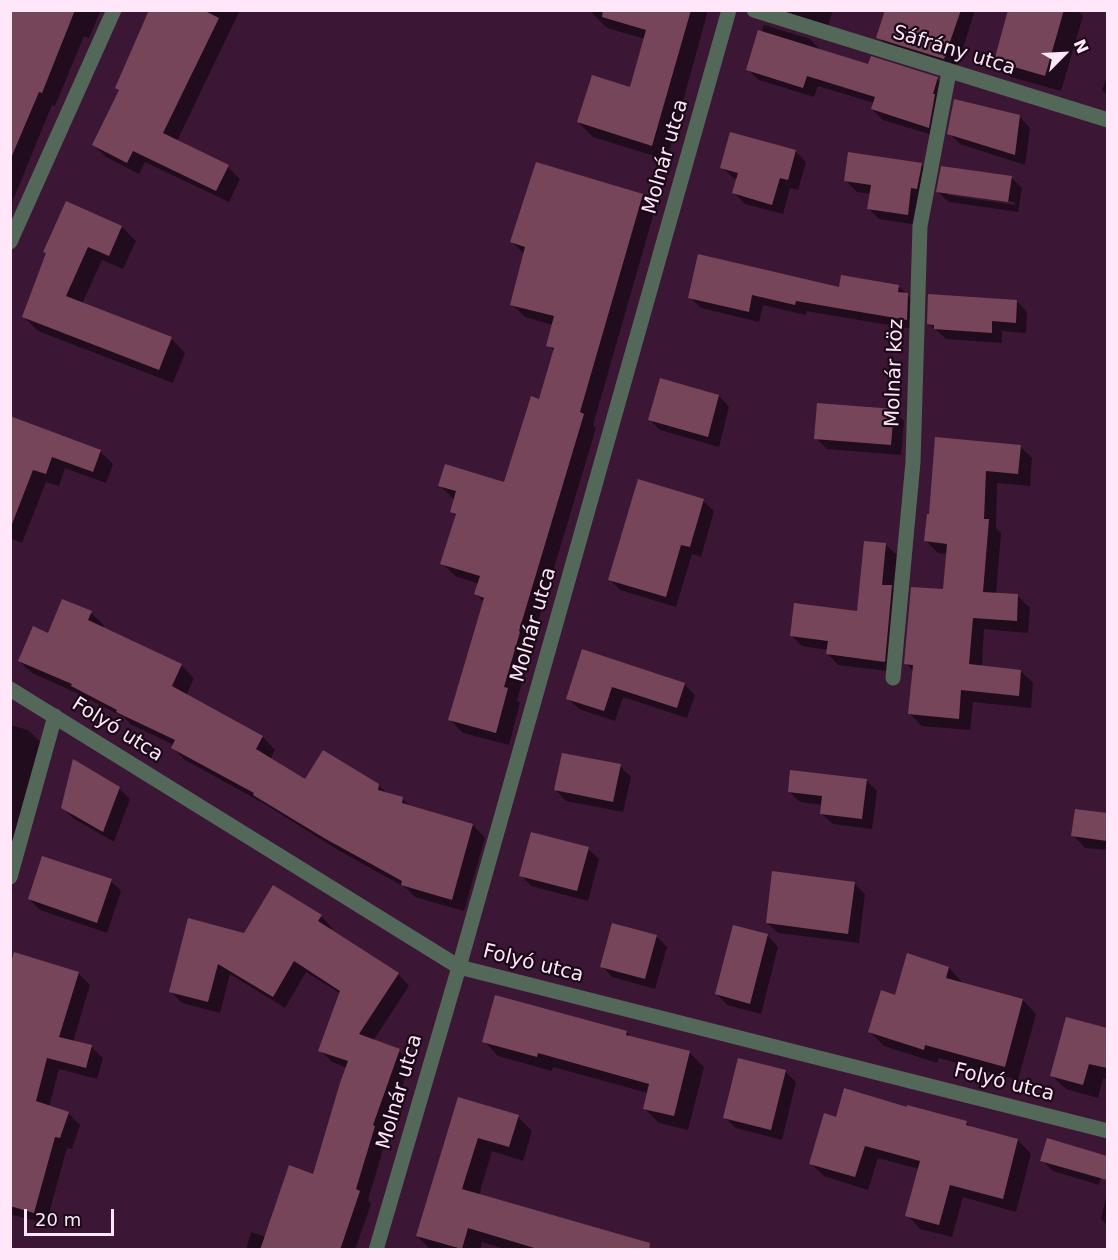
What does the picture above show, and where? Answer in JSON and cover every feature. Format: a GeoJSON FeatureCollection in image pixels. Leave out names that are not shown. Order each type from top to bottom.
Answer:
{"type":"FeatureCollection","features":[{"type":"Feature","properties":{"kind":"street"},"geometry":{"type":"LineString","coordinates":[[10,242],[114,10]]}},
{"type":"Feature","properties":{"kind":"street","name":"Molnár utca"},"geometry":{"type":"LineString","coordinates":[[376,1250],[459,967],[729,10]]}},
{"type":"Feature","properties":{"kind":"street","name":"Sáfrány utca"},"geometry":{"type":"LineString","coordinates":[[753,10],[1107,120]]}},
{"type":"Feature","properties":{"kind":"street","name":"Molnár köz"},"geometry":{"type":"LineString","coordinates":[[893,678],[913,462],[920,226],[949,72]]}},
{"type":"Feature","properties":{"kind":"street","name":"Folyó utca"},"geometry":{"type":"LineString","coordinates":[[10,689],[459,967],[1107,1131]]}},
{"type":"Feature","properties":{"kind":"street"},"geometry":{"type":"LineString","coordinates":[[10,877],[55,716]]}},
{"type":"Feature","properties":{"kind":"building"},"geometry":{"type":"Polygon","coordinates":[[[10,10],[75,10],[42,93],[39,92],[11,158],[10,10]]]}},
{"type":"Feature","properties":{"kind":"building"},"geometry":{"type":"Polygon","coordinates":[[[149,10],[203,10],[219,18],[163,133],[229,165],[216,191],[133,151],[127,163],[92,145],[119,90],[115,88],[149,10]]]}},
{"type":"Feature","properties":{"kind":"building"},"geometry":{"type":"Polygon","coordinates":[[[603,10],[691,10],[652,146],[577,122],[592,75],[630,87],[646,30],[602,17],[603,10]]]}},
{"type":"Feature","properties":{"kind":"building"},"geometry":{"type":"Polygon","coordinates":[[[885,10],[961,10],[944,59],[876,38],[885,10]]]}},
{"type":"Feature","properties":{"kind":"building"},"geometry":{"type":"Polygon","coordinates":[[[1008,10],[1064,10],[1045,76],[994,61],[1008,10]]]}},
{"type":"Feature","properties":{"kind":"building"},"geometry":{"type":"Polygon","coordinates":[[[758,30],[868,64],[871,56],[938,77],[933,94],[935,94],[929,128],[871,109],[875,97],[807,76],[803,88],[746,70],[758,30]]]}},
{"type":"Feature","properties":{"kind":"building"},"geometry":{"type":"Polygon","coordinates":[[[954,99],[1020,115],[1015,155],[947,134],[954,99]]]}},
{"type":"Feature","properties":{"kind":"building"},"geometry":{"type":"Polygon","coordinates":[[[730,132],[796,150],[788,180],[780,178],[772,205],[732,193],[738,173],[720,168],[730,132]]]}},
{"type":"Feature","properties":{"kind":"building"},"geometry":{"type":"Polygon","coordinates":[[[848,152],[922,163],[917,189],[911,188],[908,215],[867,209],[871,185],[844,181],[848,152]]]}},
{"type":"Feature","properties":{"kind":"building"},"geometry":{"type":"Polygon","coordinates":[[[536,162],[643,194],[580,412],[584,414],[519,631],[504,687],[508,688],[496,733],[448,720],[484,598],[474,594],[480,576],[440,564],[456,514],[450,512],[456,491],[438,486],[445,464],[504,482],[531,396],[539,399],[554,348],[546,346],[554,316],[510,305],[525,247],[510,242],[536,162]]]}},
{"type":"Feature","properties":{"kind":"building"},"geometry":{"type":"Polygon","coordinates":[[[941,166],[1012,176],[1008,202],[936,192],[941,166]]]}},
{"type":"Feature","properties":{"kind":"building"},"geometry":{"type":"Polygon","coordinates":[[[66,201],[122,226],[109,256],[88,247],[66,296],[172,337],[159,370],[22,317],[46,253],[43,252],[66,201]]]}},
{"type":"Feature","properties":{"kind":"building"},"geometry":{"type":"Polygon","coordinates":[[[698,254],[839,287],[841,275],[899,285],[898,292],[908,293],[907,320],[796,301],[795,305],[752,295],[749,312],[688,298],[698,254]]]}},
{"type":"Feature","properties":{"kind":"building"},"geometry":{"type":"Polygon","coordinates":[[[928,294],[1017,300],[1016,323],[992,321],[992,333],[934,329],[934,325],[927,324],[928,294]]]}},
{"type":"Feature","properties":{"kind":"building"},"geometry":{"type":"Polygon","coordinates":[[[660,378],[719,395],[708,437],[648,420],[660,378]]]}},
{"type":"Feature","properties":{"kind":"building"},"geometry":{"type":"Polygon","coordinates":[[[817,403],[894,409],[891,445],[814,439],[817,403]]]}},
{"type":"Feature","properties":{"kind":"building"},"geometry":{"type":"Polygon","coordinates":[[[10,416],[101,450],[93,472],[52,457],[46,474],[33,470],[12,524],[10,416]]]}},
{"type":"Feature","properties":{"kind":"building"},"geometry":{"type":"Polygon","coordinates":[[[935,437],[1021,445],[1018,474],[986,471],[984,519],[989,519],[983,592],[1018,594],[1017,621],[973,618],[969,664],[1021,670],[1019,696],[961,690],[959,719],[908,714],[913,665],[904,664],[911,587],[943,589],[947,544],[924,541],[927,514],[929,514],[935,437]]]}},
{"type":"Feature","properties":{"kind":"building"},"geometry":{"type":"Polygon","coordinates":[[[638,479],[704,499],[690,547],[681,545],[666,597],[608,580],[638,479]]]}},
{"type":"Feature","properties":{"kind":"building"},"geometry":{"type":"Polygon","coordinates":[[[864,541],[886,543],[882,585],[892,585],[885,662],[826,654],[828,641],[790,636],[794,603],[857,611],[864,541]]]}},
{"type":"Feature","properties":{"kind":"building"},"geometry":{"type":"Polygon","coordinates":[[[62,599],[92,611],[88,620],[182,664],[172,686],[263,736],[256,749],[305,779],[323,750],[379,784],[378,790],[403,797],[402,803],[473,824],[452,900],[401,885],[402,881],[324,838],[253,795],[254,793],[171,748],[175,740],[116,712],[117,710],[71,686],[72,684],[18,661],[33,626],[48,633],[62,599]]]}},
{"type":"Feature","properties":{"kind":"building"},"geometry":{"type":"Polygon","coordinates":[[[582,649],[685,683],[677,708],[612,687],[604,711],[566,699],[582,649]]]}},
{"type":"Feature","properties":{"kind":"building"},"geometry":{"type":"Polygon","coordinates":[[[562,753],[621,764],[613,802],[554,790],[562,753]]]}},
{"type":"Feature","properties":{"kind":"building"},"geometry":{"type":"Polygon","coordinates":[[[73,759],[120,787],[103,832],[61,808],[73,759]]]}},
{"type":"Feature","properties":{"kind":"building"},"geometry":{"type":"Polygon","coordinates":[[[790,770],[867,779],[862,819],[820,814],[822,796],[788,792],[790,770]]]}},
{"type":"Feature","properties":{"kind":"building"},"geometry":{"type":"Polygon","coordinates":[[[1075,809],[1107,813],[1107,841],[1071,836],[1075,809]]]}},
{"type":"Feature","properties":{"kind":"building"},"geometry":{"type":"Polygon","coordinates":[[[531,832],[589,847],[577,891],[519,876],[531,832]]]}},
{"type":"Feature","properties":{"kind":"building"},"geometry":{"type":"Polygon","coordinates":[[[42,856],[112,879],[97,923],[28,899],[42,856]]]}},
{"type":"Feature","properties":{"kind":"building"},"geometry":{"type":"Polygon","coordinates":[[[772,871],[855,882],[848,934],[766,923],[772,871]]]}},
{"type":"Feature","properties":{"kind":"building"},"geometry":{"type":"Polygon","coordinates":[[[273,885],[322,915],[318,921],[399,973],[359,1034],[400,1049],[373,1125],[375,1126],[356,1189],[360,1191],[340,1250],[260,1250],[289,1165],[313,1174],[348,1061],[318,1051],[340,991],[294,961],[273,997],[218,964],[208,1002],[169,992],[188,918],[244,933],[273,885]]]}},
{"type":"Feature","properties":{"kind":"building"},"geometry":{"type":"Polygon","coordinates":[[[612,923],[657,935],[645,979],[600,967],[612,923]]]}},
{"type":"Feature","properties":{"kind":"building"},"geometry":{"type":"Polygon","coordinates":[[[733,925],[768,934],[750,1004],[715,994],[733,925]]]}},
{"type":"Feature","properties":{"kind":"building"},"geometry":{"type":"Polygon","coordinates":[[[14,952],[79,972],[59,1037],[92,1045],[86,1068],[47,1058],[36,1101],[69,1112],[60,1138],[55,1137],[34,1213],[10,1206],[10,965],[14,952]]]}},
{"type":"Feature","properties":{"kind":"building"},"geometry":{"type":"Polygon","coordinates":[[[907,953],[949,967],[946,978],[1023,999],[1005,1067],[925,1045],[924,1050],[868,1032],[881,990],[895,995],[907,953]]]}},
{"type":"Feature","properties":{"kind":"building"},"geometry":{"type":"Polygon","coordinates":[[[495,995],[627,1031],[626,1035],[690,1051],[674,1116],[643,1109],[649,1084],[538,1053],[537,1057],[482,1042],[495,995]]]}},
{"type":"Feature","properties":{"kind":"building"},"geometry":{"type":"Polygon","coordinates":[[[1066,1017],[1107,1028],[1107,1068],[1089,1064],[1083,1085],[1050,1076],[1066,1017]]]}},
{"type":"Feature","properties":{"kind":"building"},"geometry":{"type":"Polygon","coordinates":[[[738,1058],[786,1070],[771,1130],[723,1118],[738,1058]]]}},
{"type":"Feature","properties":{"kind":"building"},"geometry":{"type":"Polygon","coordinates":[[[844,1088],[907,1107],[907,1105],[967,1121],[966,1125],[1018,1139],[1003,1199],[950,1185],[939,1225],[905,1216],[920,1161],[865,1146],[855,1177],[809,1164],[824,1113],[836,1117],[844,1088]]]}},
{"type":"Feature","properties":{"kind":"building"},"geometry":{"type":"Polygon","coordinates":[[[458,1097],[519,1115],[509,1147],[478,1138],[462,1189],[650,1243],[649,1250],[541,1250],[468,1228],[462,1249],[416,1236],[458,1097]]]}},
{"type":"Feature","properties":{"kind":"building"},"geometry":{"type":"Polygon","coordinates":[[[1047,1138],[1107,1156],[1107,1180],[1040,1161],[1047,1138]]]}}]}
